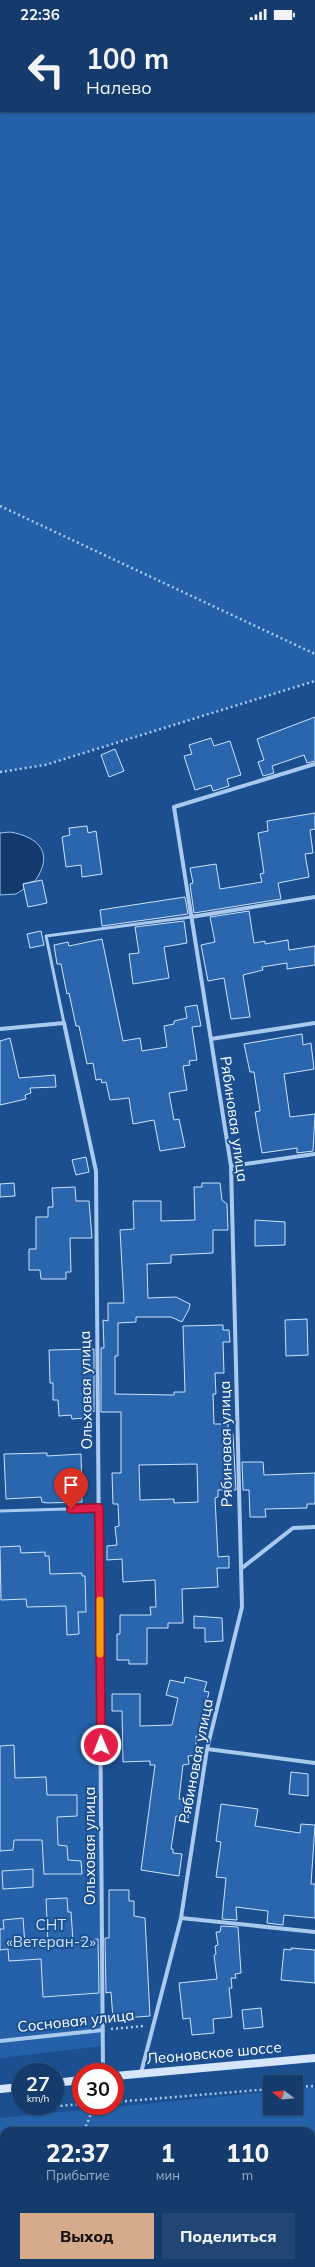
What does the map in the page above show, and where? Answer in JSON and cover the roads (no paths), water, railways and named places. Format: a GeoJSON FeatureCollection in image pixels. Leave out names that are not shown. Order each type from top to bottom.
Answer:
{"type":"FeatureCollection","features":[{"type":"Feature","properties":{"kind":"main road","name":"Леоновское шоссе"},"geometry":{"type":"LineString","coordinates":[[124,2075],[315,2058]]}},
{"type":"Feature","properties":{"kind":"main road"},"geometry":{"type":"LineString","coordinates":[[0,2089],[12,2088]]}},
{"type":"Feature","properties":{"kind":"street","name":"Рябиновая улица"},"geometry":{"type":"LineString","coordinates":[[142,2073],[182,1918],[207,1749],[242,1607],[232,1166],[174,807],[315,764]]}},
{"type":"Feature","properties":{"kind":"street"},"geometry":{"type":"LineString","coordinates":[[191,917],[315,897]]}},
{"type":"Feature","properties":{"kind":"street"},"geometry":{"type":"LineString","coordinates":[[0,1029],[64,1023]]}},
{"type":"Feature","properties":{"kind":"street","name":"Ольховая улица"},"geometry":{"type":"LineString","coordinates":[[64,1023],[96,1171],[104,2063]]}},
{"type":"Feature","properties":{"kind":"street"},"geometry":{"type":"LineString","coordinates":[[211,1039],[315,1023]]}},
{"type":"Feature","properties":{"kind":"street"},"geometry":{"type":"LineString","coordinates":[[232,1166],[315,1154]]}},
{"type":"Feature","properties":{"kind":"street"},"geometry":{"type":"LineString","coordinates":[[242,1568],[293,1528],[315,1527]]}},
{"type":"Feature","properties":{"kind":"street"},"geometry":{"type":"LineString","coordinates":[[207,1749],[315,1763]]}},
{"type":"Feature","properties":{"kind":"street"},"geometry":{"type":"LineString","coordinates":[[182,1918],[315,1932]]}},
{"type":"Feature","properties":{"kind":"street","name":"Сосновая улица"},"geometry":{"type":"LineString","coordinates":[[0,2041],[103,2030]]}},
{"type":"Feature","properties":{"kind":"lane"},"geometry":{"type":"LineString","coordinates":[[64,1023],[46,936],[191,917]]}},
{"type":"Feature","properties":{"kind":"lane"},"geometry":{"type":"LineString","coordinates":[[0,1512],[99,1508]]}},
{"type":"Feature","properties":{"kind":"park label","name":"СНТ «Ветеран-2»"},"geometry":{"type":"Point","coordinates":[51,1934]}}]}
